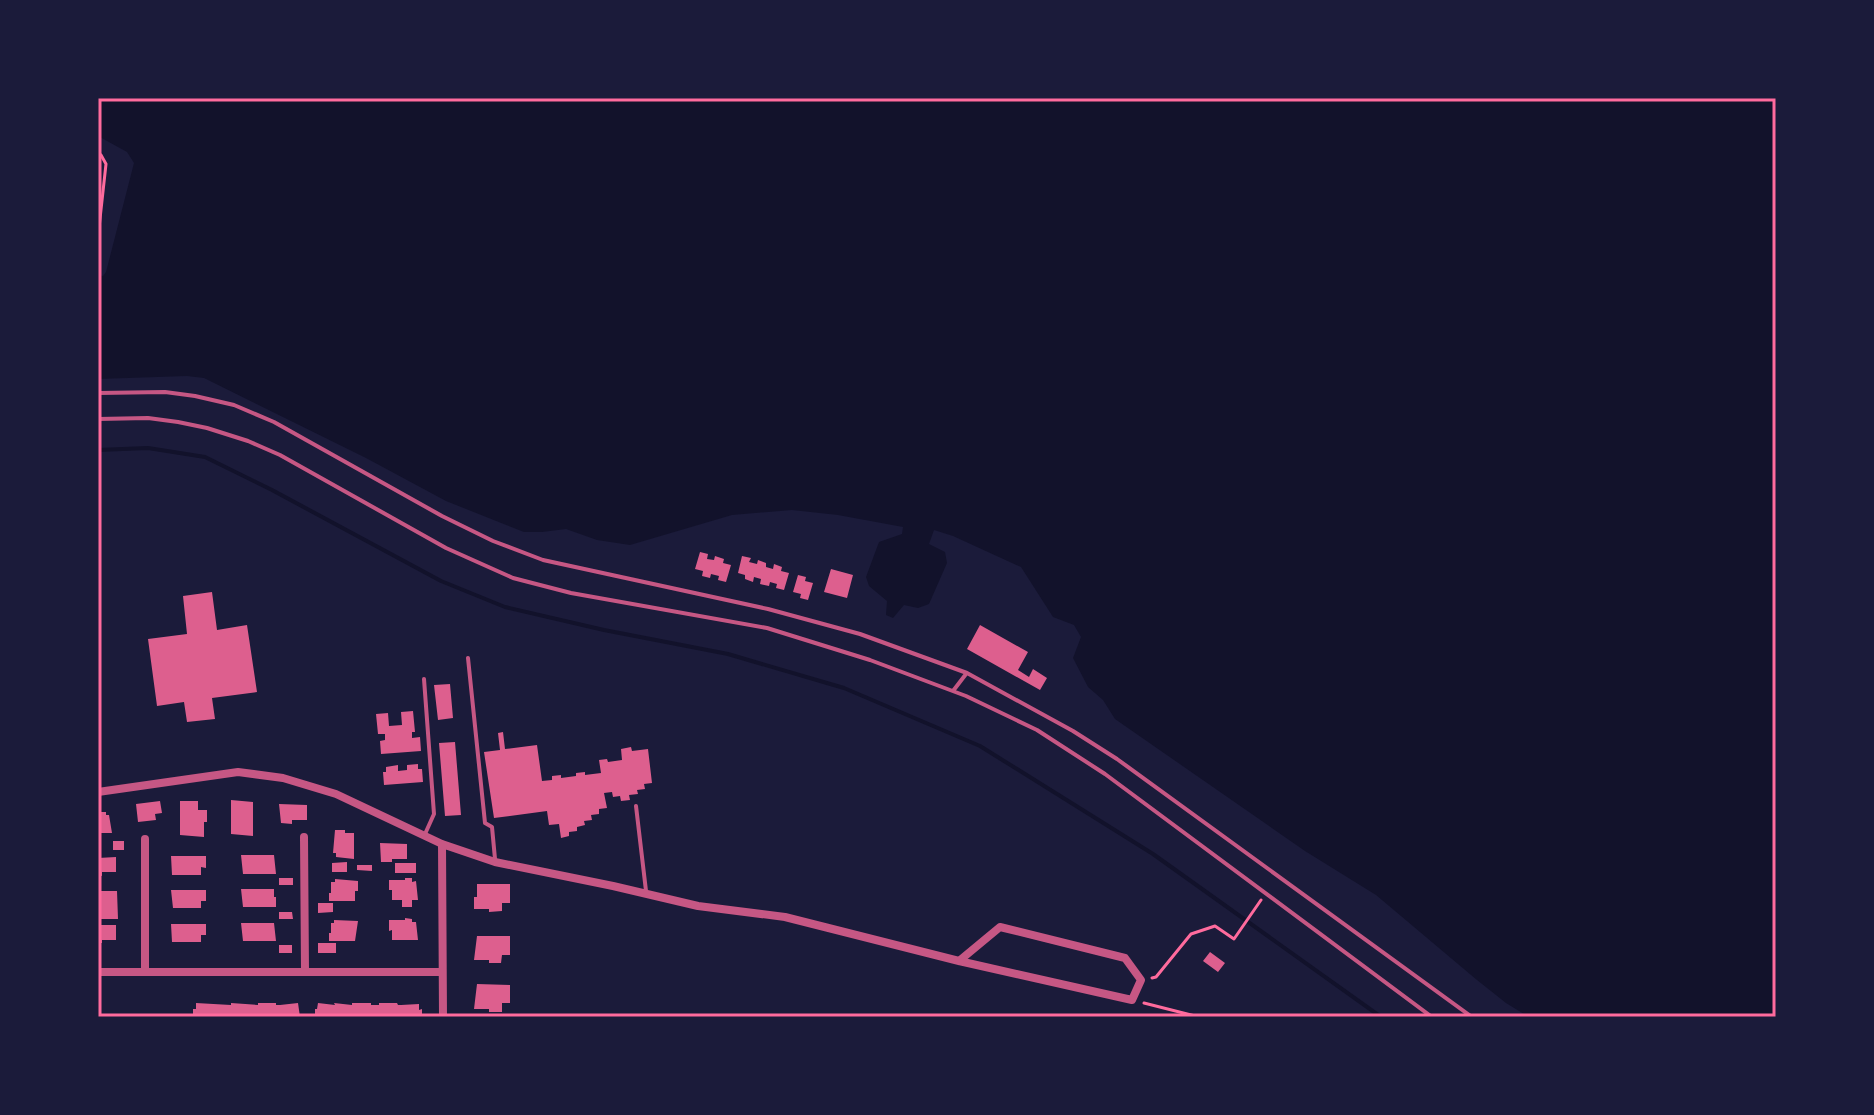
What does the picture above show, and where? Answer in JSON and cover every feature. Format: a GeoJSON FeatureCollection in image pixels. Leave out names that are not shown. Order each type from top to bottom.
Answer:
{"type":"FeatureCollection","features":[{"type":"Feature","properties":{"kind":"street"},"geometry":{"type":"LineString","coordinates":[[98,792],[238,772],[283,778],[336,794],[442,844],[495,862],[698,906],[785,917],[959,961],[1132,1000],[1141,980],[1125,958],[1000,927],[959,961]]}},
{"type":"Feature","properties":{"kind":"street"},"geometry":{"type":"LineString","coordinates":[[304,837],[305,972]]}},
{"type":"Feature","properties":{"kind":"street"},"geometry":{"type":"LineString","coordinates":[[145,839],[145,972]]}},
{"type":"Feature","properties":{"kind":"street"},"geometry":{"type":"LineString","coordinates":[[442,844],[443,1017]]}},
{"type":"Feature","properties":{"kind":"street"},"geometry":{"type":"LineString","coordinates":[[98,972],[442,972]]}},
{"type":"Feature","properties":{"kind":"lane"},"geometry":{"type":"LineString","coordinates":[[98,393],[165,392],[234,405],[274,422],[442,516],[493,541],[543,560],[768,609],[860,634],[967,673],[1073,731],[1117,759],[1472,1017]]}},
{"type":"Feature","properties":{"kind":"lane"},"geometry":{"type":"LineString","coordinates":[[98,419],[148,418],[178,422],[248,441],[280,455],[446,548],[513,578],[571,593],[767,628],[870,660],[953,691],[1037,730],[1105,774],[1432,1017]]}},
{"type":"Feature","properties":{"kind":"lane"},"geometry":{"type":"LineString","coordinates":[[468,658],[485,823],[492,827],[495,862]]}},
{"type":"Feature","properties":{"kind":"lane"},"geometry":{"type":"LineString","coordinates":[[953,691],[967,673]]}},
{"type":"Feature","properties":{"kind":"lane"},"geometry":{"type":"LineString","coordinates":[[424,679],[434,814],[424,836]]}},
{"type":"Feature","properties":{"kind":"lane"},"geometry":{"type":"LineString","coordinates":[[636,806],[646,894]]}},
{"type":"Feature","properties":{"kind":"path"},"geometry":{"type":"LineString","coordinates":[[98,153],[106,164],[98,237]]}},
{"type":"Feature","properties":{"kind":"path"},"geometry":{"type":"LineString","coordinates":[[1141,980],[1156,977],[1191,934],[1215,926],[1234,939],[1257,906]]}},
{"type":"Feature","properties":{"kind":"path"},"geometry":{"type":"LineString","coordinates":[[1132,1000],[1199,1017]]}},
{"type":"Feature","properties":{"kind":"shaded area"},"geometry":{"type":"Polygon","coordinates":[[[98,98],[1776,98],[1776,1017],[1529,1017],[1477,980],[1376,895],[1305,851],[1115,719],[1103,700],[1088,687],[1073,658],[1081,637],[1074,625],[1053,617],[1021,567],[953,536],[934,530],[929,544],[945,552],[947,563],[929,604],[918,608],[904,605],[893,618],[886,615],[887,601],[869,586],[866,577],[879,542],[902,534],[903,527],[792,510],[732,515],[630,545],[597,540],[566,529],[524,532],[446,501],[204,378],[98,379],[98,275],[103,276],[106,272],[134,163],[127,152],[98,136],[98,98]]]}},
{"type":"Feature","properties":{"kind":"building"},"geometry":{"type":"Polygon","coordinates":[[[700,552],[708,554],[707,559],[714,560],[715,556],[731,565],[726,582],[711,574],[710,578],[702,576],[703,571],[695,569],[700,552]]]}},
{"type":"Feature","properties":{"kind":"building"},"geometry":{"type":"Polygon","coordinates":[[[742,556],[751,558],[749,562],[757,564],[758,560],[766,563],[766,567],[773,569],[774,564],[782,567],[781,571],[789,573],[784,590],[770,582],[769,586],[760,584],[761,579],[754,577],[753,582],[745,579],[745,575],[738,573],[742,556]]]}},
{"type":"Feature","properties":{"kind":"building"},"geometry":{"type":"Polygon","coordinates":[[[831,569],[853,575],[847,598],[824,592],[831,569]]]}},
{"type":"Feature","properties":{"kind":"building"},"geometry":{"type":"Polygon","coordinates":[[[798,575],[813,583],[808,600],[793,592],[798,575]]]}},
{"type":"Feature","properties":{"kind":"building"},"geometry":{"type":"Polygon","coordinates":[[[212,592],[217,630],[247,625],[257,692],[212,698],[215,719],[187,722],[184,702],[157,706],[148,639],[187,634],[183,596],[212,592]]]}},
{"type":"Feature","properties":{"kind":"building"},"geometry":{"type":"Polygon","coordinates":[[[980,625],[1028,652],[1018,670],[1029,677],[1033,669],[1047,678],[1040,690],[967,649],[980,625]]]}},
{"type":"Feature","properties":{"kind":"building"},"geometry":{"type":"Polygon","coordinates":[[[450,684],[453,718],[438,720],[434,685],[450,684]]]}},
{"type":"Feature","properties":{"kind":"building"},"geometry":{"type":"Polygon","coordinates":[[[413,711],[415,732],[412,732],[412,738],[420,737],[421,751],[381,754],[380,741],[385,740],[385,734],[378,734],[376,714],[388,713],[389,726],[402,725],[401,712],[413,711]]]}},
{"type":"Feature","properties":{"kind":"building"},"geometry":{"type":"Polygon","coordinates":[[[503,732],[505,749],[537,745],[542,781],[552,780],[552,776],[561,775],[561,778],[576,776],[576,773],[601,773],[599,760],[622,760],[621,749],[631,747],[632,751],[648,749],[652,783],[644,784],[645,789],[637,790],[638,794],[629,795],[630,800],[621,801],[620,796],[613,797],[612,792],[604,793],[607,808],[599,809],[599,814],[591,815],[592,820],[584,821],[585,825],[577,827],[577,831],[561,838],[559,824],[549,825],[547,811],[494,818],[484,752],[500,750],[498,733],[503,732]]]}},
{"type":"Feature","properties":{"kind":"building"},"geometry":{"type":"Polygon","coordinates":[[[455,742],[461,815],[445,816],[439,743],[455,742]]]}},
{"type":"Feature","properties":{"kind":"building"},"geometry":{"type":"Polygon","coordinates":[[[418,764],[418,769],[422,769],[423,782],[384,785],[383,772],[386,772],[386,767],[398,765],[398,771],[407,770],[407,765],[418,764]]]}},
{"type":"Feature","properties":{"kind":"building"},"geometry":{"type":"Polygon","coordinates":[[[231,800],[253,802],[253,836],[231,834],[231,800]]]}},
{"type":"Feature","properties":{"kind":"building"},"geometry":{"type":"Polygon","coordinates":[[[160,801],[162,813],[155,814],[156,820],[138,822],[136,804],[160,801]]]}},
{"type":"Feature","properties":{"kind":"building"},"geometry":{"type":"Polygon","coordinates":[[[180,801],[198,801],[198,810],[207,810],[204,837],[180,835],[180,801]]]}},
{"type":"Feature","properties":{"kind":"building"},"geometry":{"type":"Polygon","coordinates":[[[279,804],[307,805],[307,820],[281,823],[279,804]]]}},
{"type":"Feature","properties":{"kind":"building"},"geometry":{"type":"Polygon","coordinates":[[[99,812],[109,815],[112,833],[98,833],[99,812]]]}},
{"type":"Feature","properties":{"kind":"building"},"geometry":{"type":"Polygon","coordinates":[[[335,830],[354,833],[354,859],[336,857],[333,853],[335,830]]]}},
{"type":"Feature","properties":{"kind":"building"},"geometry":{"type":"Polygon","coordinates":[[[113,841],[124,841],[124,850],[113,850],[113,841]]]}},
{"type":"Feature","properties":{"kind":"building"},"geometry":{"type":"Polygon","coordinates":[[[380,843],[407,844],[407,859],[381,862],[380,843]]]}},
{"type":"Feature","properties":{"kind":"building"},"geometry":{"type":"Polygon","coordinates":[[[241,855],[274,855],[276,874],[243,874],[241,855]]]}},
{"type":"Feature","properties":{"kind":"building"},"geometry":{"type":"Polygon","coordinates":[[[171,856],[206,856],[206,868],[201,867],[201,875],[172,875],[171,856]]]}},
{"type":"Feature","properties":{"kind":"building"},"geometry":{"type":"Polygon","coordinates":[[[116,857],[116,872],[98,875],[98,858],[116,857]]]}},
{"type":"Feature","properties":{"kind":"building"},"geometry":{"type":"Polygon","coordinates":[[[347,862],[347,872],[332,872],[332,863],[347,862]]]}},
{"type":"Feature","properties":{"kind":"building"},"geometry":{"type":"Polygon","coordinates":[[[395,863],[416,863],[416,873],[395,873],[395,863]]]}},
{"type":"Feature","properties":{"kind":"building"},"geometry":{"type":"Polygon","coordinates":[[[357,865],[372,865],[372,871],[357,870],[357,865]]]}},
{"type":"Feature","properties":{"kind":"building"},"geometry":{"type":"Polygon","coordinates":[[[279,878],[293,878],[293,885],[279,885],[279,878]]]}},
{"type":"Feature","properties":{"kind":"building"},"geometry":{"type":"Polygon","coordinates":[[[405,878],[416,881],[418,900],[412,900],[412,907],[402,907],[402,900],[392,900],[392,890],[389,890],[389,880],[405,878]]]}},
{"type":"Feature","properties":{"kind":"building"},"geometry":{"type":"Polygon","coordinates":[[[335,879],[358,881],[355,901],[329,901],[331,882],[335,879]]]}},
{"type":"Feature","properties":{"kind":"building"},"geometry":{"type":"Polygon","coordinates":[[[477,884],[510,884],[510,903],[502,903],[502,911],[474,909],[477,884]]]}},
{"type":"Feature","properties":{"kind":"building"},"geometry":{"type":"Polygon","coordinates":[[[241,889],[274,889],[276,907],[243,907],[241,889]]]}},
{"type":"Feature","properties":{"kind":"building"},"geometry":{"type":"Polygon","coordinates":[[[171,890],[206,890],[206,901],[201,901],[201,908],[173,908],[171,890]]]}},
{"type":"Feature","properties":{"kind":"building"},"geometry":{"type":"Polygon","coordinates":[[[98,891],[117,891],[118,919],[98,919],[98,891]]]}},
{"type":"Feature","properties":{"kind":"building"},"geometry":{"type":"Polygon","coordinates":[[[318,903],[333,903],[333,912],[318,913],[318,903]]]}},
{"type":"Feature","properties":{"kind":"building"},"geometry":{"type":"Polygon","coordinates":[[[279,912],[292,912],[293,919],[279,919],[279,912]]]}},
{"type":"Feature","properties":{"kind":"building"},"geometry":{"type":"Polygon","coordinates":[[[405,918],[416,922],[418,940],[392,940],[389,920],[405,918]]]}},
{"type":"Feature","properties":{"kind":"building"},"geometry":{"type":"Polygon","coordinates":[[[334,920],[358,921],[355,941],[329,941],[334,920]]]}},
{"type":"Feature","properties":{"kind":"building"},"geometry":{"type":"Polygon","coordinates":[[[241,923],[274,923],[276,941],[243,941],[241,923]]]}},
{"type":"Feature","properties":{"kind":"building"},"geometry":{"type":"Polygon","coordinates":[[[171,924],[206,924],[206,935],[201,935],[201,942],[172,942],[171,924]]]}},
{"type":"Feature","properties":{"kind":"building"},"geometry":{"type":"Polygon","coordinates":[[[98,925],[116,925],[116,940],[98,943],[98,925]]]}},
{"type":"Feature","properties":{"kind":"building"},"geometry":{"type":"Polygon","coordinates":[[[477,936],[510,936],[510,955],[502,955],[501,963],[474,960],[477,936]]]}},
{"type":"Feature","properties":{"kind":"building"},"geometry":{"type":"Polygon","coordinates":[[[318,943],[336,943],[336,953],[318,953],[318,943]]]}},
{"type":"Feature","properties":{"kind":"building"},"geometry":{"type":"Polygon","coordinates":[[[279,945],[292,945],[292,953],[279,953],[279,945]]]}},
{"type":"Feature","properties":{"kind":"building"},"geometry":{"type":"Polygon","coordinates":[[[1210,952],[1225,963],[1218,972],[1203,961],[1210,952]]]}},
{"type":"Feature","properties":{"kind":"building"},"geometry":{"type":"Polygon","coordinates":[[[477,984],[510,985],[510,1003],[502,1003],[502,1012],[474,1009],[477,984]]]}},
{"type":"Feature","properties":{"kind":"building"},"geometry":{"type":"Polygon","coordinates":[[[196,1003],[298,1003],[300,1017],[193,1017],[196,1003]]]}},
{"type":"Feature","properties":{"kind":"building"},"geometry":{"type":"Polygon","coordinates":[[[318,1003],[419,1004],[422,1017],[315,1017],[318,1003]]]}},
{"type":"Feature","properties":{"kind":"waterway"},"geometry":{"type":"LineString","coordinates":[[98,450],[148,448],[205,457],[441,581],[505,607],[728,654],[844,688],[980,746],[1153,854],[1381,1017]]}}]}
